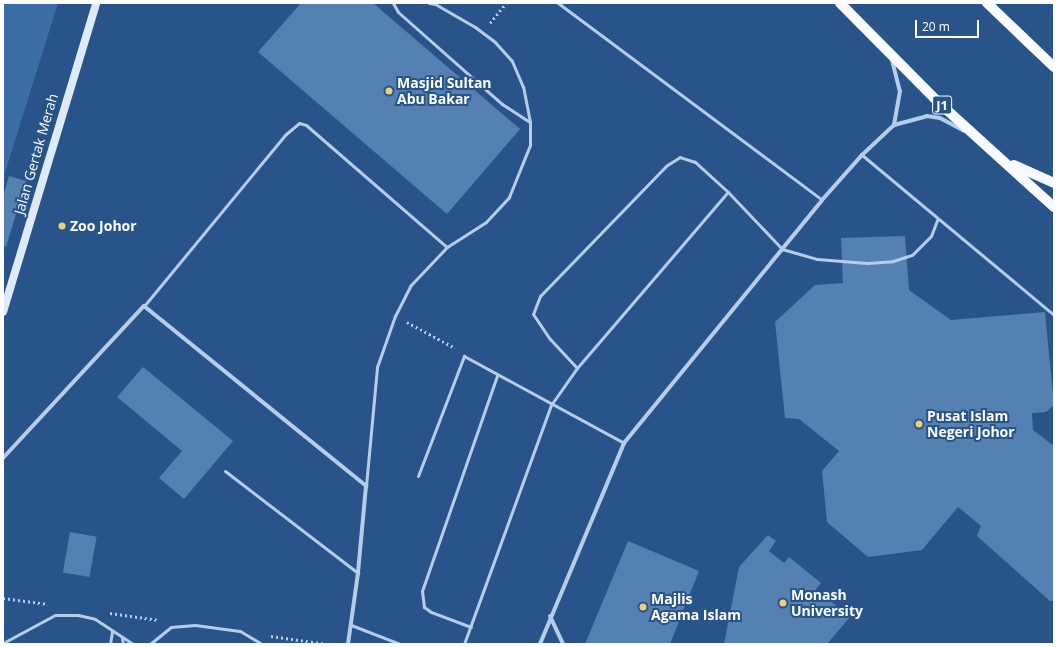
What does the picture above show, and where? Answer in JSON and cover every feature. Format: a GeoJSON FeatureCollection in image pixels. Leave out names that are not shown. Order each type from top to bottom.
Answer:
{"type":"FeatureCollection","features":[{"type":"Feature","properties":{"kind":"main road","name":"Jalan Gertak Merah"},"geometry":{"type":"LineString","coordinates":[[3,312],[5,297],[96,3]]}},
{"type":"Feature","properties":{"kind":"main road","name":"J1"},"geometry":{"type":"LineString","coordinates":[[840,3],[997,155],[1054,206]]}},
{"type":"Feature","properties":{"kind":"main road"},"geometry":{"type":"LineString","coordinates":[[987,3],[1054,67]]}},
{"type":"Feature","properties":{"kind":"main road"},"geometry":{"type":"LineString","coordinates":[[997,155],[1030,174],[1054,183]]}},
{"type":"Feature","properties":{"kind":"street"},"geometry":{"type":"LineString","coordinates":[[889,52],[900,91],[894,126]]}},
{"type":"Feature","properties":{"kind":"street"},"geometry":{"type":"LineString","coordinates":[[540,644],[550,616],[624,443],[822,200],[862,155],[894,126],[927,116],[940,118],[955,125],[997,155]]}},
{"type":"Feature","properties":{"kind":"street"},"geometry":{"type":"LineString","coordinates":[[3,458],[144,306],[366,486],[358,573],[348,644]]}},
{"type":"Feature","properties":{"kind":"street"},"geometry":{"type":"LineString","coordinates":[[550,616],[563,644]]}},
{"type":"Feature","properties":{"kind":"lane"},"geometry":{"type":"LineString","coordinates":[[393,3],[398,12],[502,104],[530,122]]}},
{"type":"Feature","properties":{"kind":"lane"},"geometry":{"type":"LineString","coordinates":[[366,486],[377,367],[395,316],[410,286],[447,247],[486,222],[509,197],[530,145],[530,122],[523,87],[512,61],[495,42],[483,33],[435,4],[429,3]]}},
{"type":"Feature","properties":{"kind":"lane"},"geometry":{"type":"LineString","coordinates":[[558,3],[822,200]]}},
{"type":"Feature","properties":{"kind":"lane"},"geometry":{"type":"LineString","coordinates":[[144,306],[286,134],[299,123],[306,125],[447,247]]}},
{"type":"Feature","properties":{"kind":"lane"},"geometry":{"type":"LineString","coordinates":[[862,155],[937,220],[1054,315]]}},
{"type":"Feature","properties":{"kind":"lane"},"geometry":{"type":"LineString","coordinates":[[577,368],[550,339],[533,314],[540,296],[667,165],[680,157],[695,162],[728,192],[782,249],[806,257],[867,263],[893,261],[912,255],[919,250],[931,236],[937,220]]}},
{"type":"Feature","properties":{"kind":"lane"},"geometry":{"type":"LineString","coordinates":[[464,644],[551,405],[577,368],[728,192]]}},
{"type":"Feature","properties":{"kind":"lane"},"geometry":{"type":"LineString","coordinates":[[418,476],[464,356],[497,376],[624,443]]}},
{"type":"Feature","properties":{"kind":"lane"},"geometry":{"type":"LineString","coordinates":[[471,627],[431,612],[424,607],[422,592],[497,376]]}},
{"type":"Feature","properties":{"kind":"lane"},"geometry":{"type":"LineString","coordinates":[[225,470],[358,573]]}},
{"type":"Feature","properties":{"kind":"lane"},"geometry":{"type":"LineString","coordinates":[[3,643],[55,615],[78,615],[94,619],[133,644]]}},
{"type":"Feature","properties":{"kind":"lane"},"geometry":{"type":"LineString","coordinates":[[150,644],[171,627],[195,625],[240,631],[262,644]]}},
{"type":"Feature","properties":{"kind":"lane"},"geometry":{"type":"LineString","coordinates":[[351,625],[400,644]]}},
{"type":"Feature","properties":{"kind":"lane"},"geometry":{"type":"LineString","coordinates":[[110,644],[112,631]]}},
{"type":"Feature","properties":{"kind":"lane"},"geometry":{"type":"LineString","coordinates":[[122,638],[123,644]]}},
{"type":"Feature","properties":{"kind":"path"},"geometry":{"type":"LineString","coordinates":[[483,33],[506,3]]}},
{"type":"Feature","properties":{"kind":"path"},"geometry":{"type":"LineString","coordinates":[[395,316],[457,349]]}},
{"type":"Feature","properties":{"kind":"shaded area"},"geometry":{"type":"Polygon","coordinates":[[[3,3],[58,3],[3,179],[3,3]]]}},
{"type":"Feature","properties":{"kind":"building","name":"Masjid Sultan Abu Bakar"},"geometry":{"type":"Polygon","coordinates":[[[301,3],[373,3],[520,129],[447,214],[258,52],[301,3]]]}},
{"type":"Feature","properties":{"kind":"building"},"geometry":{"type":"Polygon","coordinates":[[[9,176],[26,181],[6,247],[3,246],[3,197],[9,176]]]}},
{"type":"Feature","properties":{"kind":"building","name":"Pusat Islam Negeri Johor"},"geometry":{"type":"Polygon","coordinates":[[[905,236],[909,290],[951,320],[1045,312],[1054,405],[1046,412],[1032,413],[1033,430],[1054,446],[1054,601],[1050,601],[977,536],[981,526],[958,507],[922,550],[868,557],[827,522],[822,471],[839,451],[799,419],[785,418],[775,322],[815,285],[843,283],[841,238],[905,236]]]}},
{"type":"Feature","properties":{"kind":"building"},"geometry":{"type":"Polygon","coordinates":[[[143,367],[233,441],[184,499],[159,478],[182,451],[117,397],[143,367]]]}},
{"type":"Feature","properties":{"kind":"building"},"geometry":{"type":"Polygon","coordinates":[[[70,532],[97,537],[89,577],[63,572],[70,532]]]}},
{"type":"Feature","properties":{"kind":"building","name":"Monash University"},"geometry":{"type":"Polygon","coordinates":[[[768,535],[776,541],[769,551],[784,563],[789,557],[821,583],[816,589],[850,617],[827,644],[724,644],[739,567],[768,535]]]}},
{"type":"Feature","properties":{"kind":"building","name":"Majlis Agama Islam"},"geometry":{"type":"Polygon","coordinates":[[[628,541],[699,571],[670,644],[585,644],[628,541]]]}},
{"type":"Feature","properties":{"kind":"place","name":"Masjid Sultan Abu Bakar"},"geometry":{"type":"Point","coordinates":[389,91]}},
{"type":"Feature","properties":{"kind":"place","name":"Zoo Johor"},"geometry":{"type":"Point","coordinates":[62,226]}},
{"type":"Feature","properties":{"kind":"place","name":"Pusat Islam Negeri Johor"},"geometry":{"type":"Point","coordinates":[919,424]}},
{"type":"Feature","properties":{"kind":"place","name":"Monash University"},"geometry":{"type":"Point","coordinates":[783,603]}},
{"type":"Feature","properties":{"kind":"place","name":"Majlis Agama Islam"},"geometry":{"type":"Point","coordinates":[643,607]}}]}
